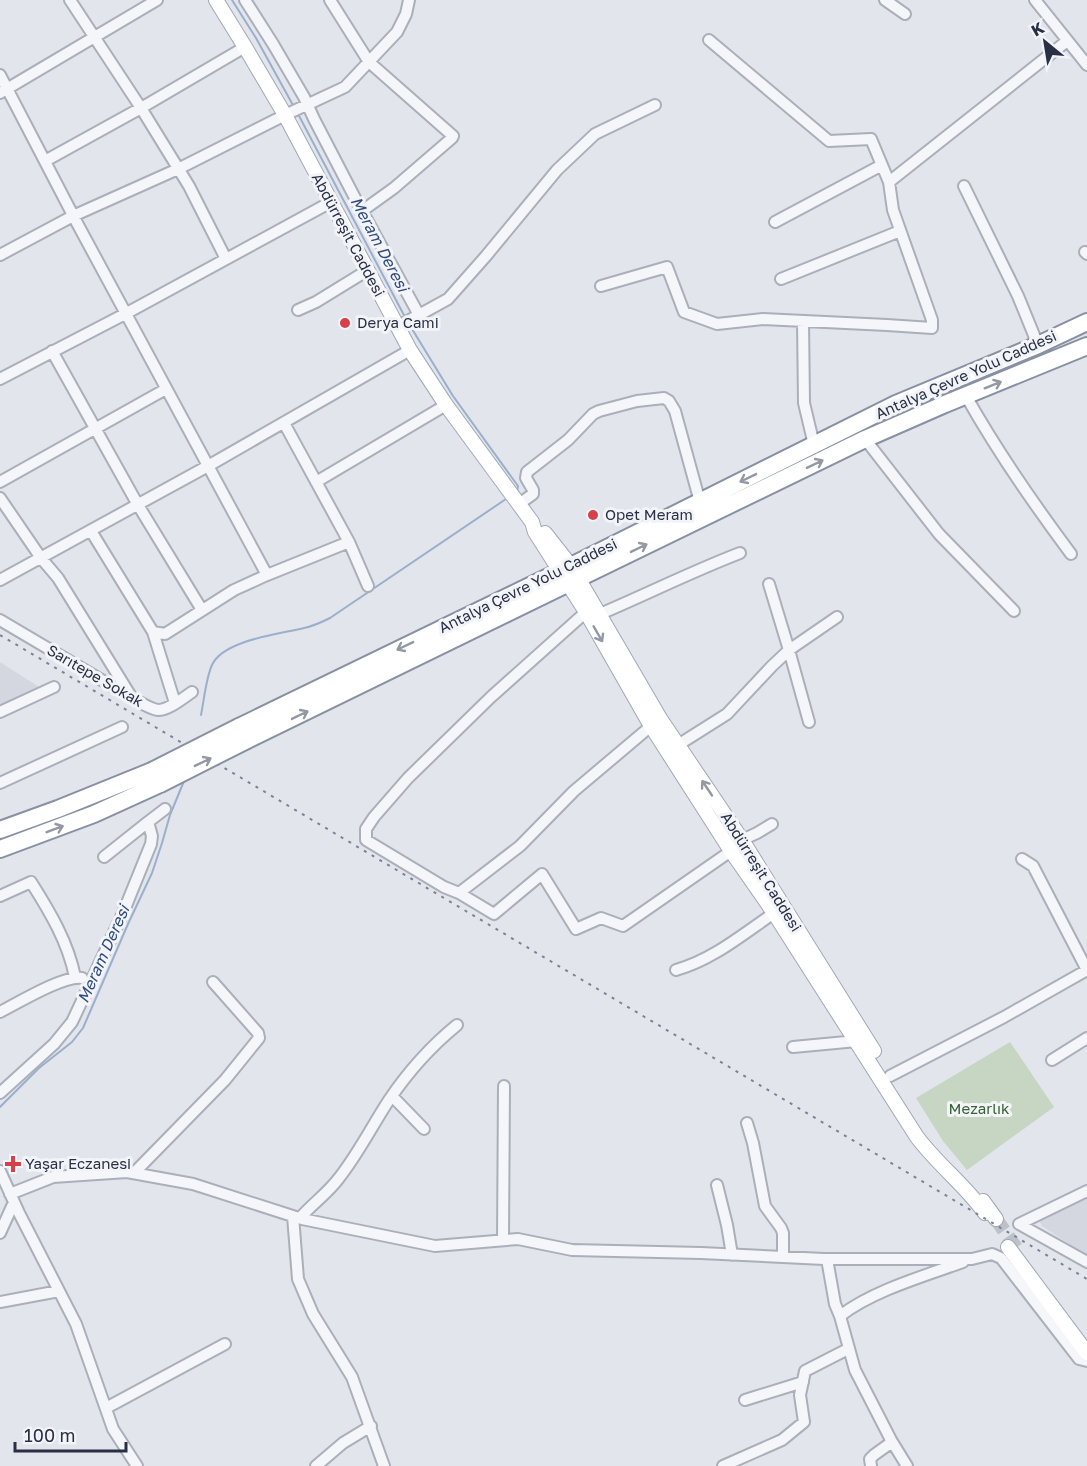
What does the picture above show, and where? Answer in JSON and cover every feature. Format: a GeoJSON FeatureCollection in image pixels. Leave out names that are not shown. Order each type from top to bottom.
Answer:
{"type":"FeatureCollection","features":[{"type":"Feature","properties":{"kind":"highway","name":"Antalya Çevre Yolu Caddesi"},"geometry":{"type":"LineString","coordinates":[[570,574],[700,502],[896,404],[1038,345],[1087,322]]}},
{"type":"Feature","properties":{"kind":"highway","name":"Antalya Çevre Yolu Caddesi"},"geometry":{"type":"LineString","coordinates":[[0,849],[94,814],[156,777],[570,574],[865,440],[1087,346]]}},
{"type":"Feature","properties":{"kind":"highway","name":"Antalya Çevre Yolu Caddesi"},"geometry":{"type":"LineString","coordinates":[[0,830],[156,777]]}},
{"type":"Feature","properties":{"kind":"main road","name":"Abdürreşit Caddesi"},"geometry":{"type":"LineString","coordinates":[[216,0],[245,47],[296,110],[331,202],[368,270],[408,321],[410,350],[446,405],[532,522],[541,529],[570,574],[600,614],[662,720],[742,840],[890,1076],[929,1143],[980,1197],[990,1216],[917,1137],[651,726],[586,612],[570,574]]}},
{"type":"Feature","properties":{"kind":"main road"},"geometry":{"type":"LineString","coordinates":[[1087,1341],[1013,1250],[1087,1353]]}},
{"type":"Feature","properties":{"kind":"street"},"geometry":{"type":"LineString","coordinates":[[70,0],[189,186],[226,259]]}},
{"type":"Feature","properties":{"kind":"street"},"geometry":{"type":"LineString","coordinates":[[4,91],[157,0]]}},
{"type":"Feature","properties":{"kind":"street"},"geometry":{"type":"LineString","coordinates":[[245,0],[273,44],[296,110],[362,211],[408,321],[447,299],[557,170],[595,134],[655,105]]}},
{"type":"Feature","properties":{"kind":"street"},"geometry":{"type":"LineString","coordinates":[[0,255],[73,216],[178,169],[345,87],[397,32],[406,14],[409,0]]}},
{"type":"Feature","properties":{"kind":"street"},"geometry":{"type":"LineString","coordinates":[[885,0],[905,14]]}},
{"type":"Feature","properties":{"kind":"street"},"geometry":{"type":"LineString","coordinates":[[1035,0],[1087,65]]}},
{"type":"Feature","properties":{"kind":"street"},"geometry":{"type":"LineString","coordinates":[[336,3],[369,62],[453,136],[394,188],[362,211]]}},
{"type":"Feature","properties":{"kind":"street"},"geometry":{"type":"LineString","coordinates":[[601,286],[667,267],[684,312],[717,324],[763,320],[932,328],[932,320],[892,210],[889,182],[871,139],[829,141],[709,40]]}},
{"type":"Feature","properties":{"kind":"street"},"geometry":{"type":"LineString","coordinates":[[889,182],[1067,41]]}},
{"type":"Feature","properties":{"kind":"street"},"geometry":{"type":"LineString","coordinates":[[45,161],[245,47]]}},
{"type":"Feature","properties":{"kind":"street"},"geometry":{"type":"LineString","coordinates":[[0,75],[4,91],[45,161],[125,314],[267,574]]}},
{"type":"Feature","properties":{"kind":"street"},"geometry":{"type":"LineString","coordinates":[[776,222],[882,165]]}},
{"type":"Feature","properties":{"kind":"street"},"geometry":{"type":"LineString","coordinates":[[964,186],[1018,296],[1038,345]]}},
{"type":"Feature","properties":{"kind":"street"},"geometry":{"type":"LineString","coordinates":[[0,379],[331,202]]}},
{"type":"Feature","properties":{"kind":"street"},"geometry":{"type":"LineString","coordinates":[[781,279],[900,231]]}},
{"type":"Feature","properties":{"kind":"street"},"geometry":{"type":"LineString","coordinates":[[298,310],[316,302],[368,270]]}},
{"type":"Feature","properties":{"kind":"street"},"geometry":{"type":"LineString","coordinates":[[803,321],[804,403],[814,445]]}},
{"type":"Feature","properties":{"kind":"street"},"geometry":{"type":"LineString","coordinates":[[0,580],[208,466],[410,350]]}},
{"type":"Feature","properties":{"kind":"street"},"geometry":{"type":"LineString","coordinates":[[52,351],[138,505],[202,610]]}},
{"type":"Feature","properties":{"kind":"street"},"geometry":{"type":"LineString","coordinates":[[0,482],[166,389]]}},
{"type":"Feature","properties":{"kind":"street"},"geometry":{"type":"LineString","coordinates":[[966,396],[992,442],[1071,554]]}},
{"type":"Feature","properties":{"kind":"street"},"geometry":{"type":"LineString","coordinates":[[519,504],[533,494],[526,478],[527,472],[568,440],[593,414],[637,401],[664,398],[669,401],[675,411],[700,502]]}},
{"type":"Feature","properties":{"kind":"street"},"geometry":{"type":"LineString","coordinates":[[316,482],[446,405]]}},
{"type":"Feature","properties":{"kind":"street"},"geometry":{"type":"LineString","coordinates":[[284,423],[349,542],[368,586]]}},
{"type":"Feature","properties":{"kind":"street"},"geometry":{"type":"LineString","coordinates":[[865,440],[939,534],[1014,611]]}},
{"type":"Feature","properties":{"kind":"street"},"geometry":{"type":"LineString","coordinates":[[0,498],[41,558],[58,578],[132,698]]}},
{"type":"Feature","properties":{"kind":"street"},"geometry":{"type":"LineString","coordinates":[[91,531],[153,632],[175,703]]}},
{"type":"Feature","properties":{"kind":"street"},"geometry":{"type":"LineString","coordinates":[[153,632],[165,634],[234,590],[267,574],[349,542]]}},
{"type":"Feature","properties":{"kind":"street"},"geometry":{"type":"LineString","coordinates":[[600,614],[699,568],[740,553]]}},
{"type":"Feature","properties":{"kind":"street"},"geometry":{"type":"LineString","coordinates":[[769,584],[809,722]]}},
{"type":"Feature","properties":{"kind":"street"},"geometry":{"type":"LineString","coordinates":[[586,612],[482,705],[408,778],[366,828],[366,840],[494,914],[542,874],[576,930],[601,918],[623,926],[731,851]]}},
{"type":"Feature","properties":{"kind":"street"},"geometry":{"type":"LineString","coordinates":[[678,745],[727,714],[789,650],[837,617]]}},
{"type":"Feature","properties":{"kind":"street","name":"Sarıtepe Sokak"},"geometry":{"type":"LineString","coordinates":[[0,620],[151,708],[159,710],[192,692]]}},
{"type":"Feature","properties":{"kind":"street"},"geometry":{"type":"LineString","coordinates":[[0,712],[54,687]]}},
{"type":"Feature","properties":{"kind":"street"},"geometry":{"type":"LineString","coordinates":[[459,893],[520,846],[574,791],[651,726]]}},
{"type":"Feature","properties":{"kind":"street"},"geometry":{"type":"LineString","coordinates":[[0,783],[122,727]]}},
{"type":"Feature","properties":{"kind":"street"},"geometry":{"type":"LineString","coordinates":[[104,857],[165,809]]}},
{"type":"Feature","properties":{"kind":"street"},"geometry":{"type":"LineString","coordinates":[[0,1094],[54,1044],[72,1022],[123,913],[151,844],[152,836],[148,822]]}},
{"type":"Feature","properties":{"kind":"street"},"geometry":{"type":"LineString","coordinates":[[742,840],[772,824]]}},
{"type":"Feature","properties":{"kind":"street"},"geometry":{"type":"LineString","coordinates":[[890,1076],[1087,970],[1033,867],[1023,859]]}},
{"type":"Feature","properties":{"kind":"street"},"geometry":{"type":"LineString","coordinates":[[0,896],[31,882],[60,932],[72,960],[75,977]]}},
{"type":"Feature","properties":{"kind":"street"},"geometry":{"type":"LineString","coordinates":[[676,970],[691,966],[714,954],[774,913]]}},
{"type":"Feature","properties":{"kind":"street"},"geometry":{"type":"LineString","coordinates":[[0,1012],[62,981],[75,977],[91,983]]}},
{"type":"Feature","properties":{"kind":"street"},"geometry":{"type":"LineString","coordinates":[[134,1173],[225,1080],[259,1038],[258,1033],[213,982]]}},
{"type":"Feature","properties":{"kind":"street"},"geometry":{"type":"LineString","coordinates":[[384,1466],[352,1377],[313,1314],[297,1280],[297,1217],[338,1180],[414,1066],[430,1048],[457,1025]]}},
{"type":"Feature","properties":{"kind":"street"},"geometry":{"type":"LineString","coordinates":[[1052,1060],[1087,1038]]}},
{"type":"Feature","properties":{"kind":"street"},"geometry":{"type":"LineString","coordinates":[[792,1047],[857,1041]]}},
{"type":"Feature","properties":{"kind":"street"},"geometry":{"type":"LineString","coordinates":[[503,1240],[504,1086]]}},
{"type":"Feature","properties":{"kind":"street"},"geometry":{"type":"LineString","coordinates":[[392,1096],[424,1129]]}},
{"type":"Feature","properties":{"kind":"street"},"geometry":{"type":"LineString","coordinates":[[747,1123],[765,1206],[783,1233],[783,1257]]}},
{"type":"Feature","properties":{"kind":"street"},"geometry":{"type":"LineString","coordinates":[[0,1171],[76,1323],[113,1429],[137,1466]]}},
{"type":"Feature","properties":{"kind":"street"},"geometry":{"type":"LineString","coordinates":[[0,1214],[12,1198],[53,1177],[127,1172],[193,1184],[297,1217],[435,1246],[518,1239],[572,1250],[827,1259],[972,1259]]}},
{"type":"Feature","properties":{"kind":"street"},"geometry":{"type":"LineString","coordinates":[[717,1185],[732,1255]]}},
{"type":"Feature","properties":{"kind":"street"},"geometry":{"type":"LineString","coordinates":[[1087,1191],[1019,1224],[1087,1262]]}},
{"type":"Feature","properties":{"kind":"street"},"geometry":{"type":"LineString","coordinates":[[0,1233],[12,1198]]}},
{"type":"Feature","properties":{"kind":"street"},"geometry":{"type":"LineString","coordinates":[[840,1316],[854,1305],[913,1280],[992,1254],[1001,1258],[1079,1359],[1087,1361]]}},
{"type":"Feature","properties":{"kind":"street"},"geometry":{"type":"LineString","coordinates":[[827,1259],[835,1304],[855,1370],[907,1466]]}},
{"type":"Feature","properties":{"kind":"street"},"geometry":{"type":"LineString","coordinates":[[0,1302],[59,1291]]}},
{"type":"Feature","properties":{"kind":"street"},"geometry":{"type":"LineString","coordinates":[[106,1408],[225,1344]]}},
{"type":"Feature","properties":{"kind":"street"},"geometry":{"type":"LineString","coordinates":[[723,1466],[782,1440],[804,1422],[800,1395],[805,1371],[848,1349]]}},
{"type":"Feature","properties":{"kind":"street"},"geometry":{"type":"LineString","coordinates":[[745,1400],[803,1382]]}},
{"type":"Feature","properties":{"kind":"street"},"geometry":{"type":"LineString","coordinates":[[316,1466],[343,1443],[371,1426]]}},
{"type":"Feature","properties":{"kind":"street"},"geometry":{"type":"LineString","coordinates":[[872,1466],[870,1459],[892,1442]]}},
{"type":"Feature","properties":{"kind":"shaded area"},"geometry":{"type":"Polygon","coordinates":[[[0,662],[39,687],[0,705],[0,662]]]}},
{"type":"Feature","properties":{"kind":"shaded area"},"geometry":{"type":"Polygon","coordinates":[[[1087,1199],[1087,1256],[1042,1226],[1038,1218],[1087,1199]]]}},
{"type":"Feature","properties":{"kind":"green space","name":"Mezarlık"},"geometry":{"type":"Polygon","coordinates":[[[1010,1042],[1054,1107],[967,1170],[943,1141],[916,1098],[1010,1042]]]}},
{"type":"Feature","properties":{"kind":"waterway","name":"Meram Deresi"},"geometry":{"type":"LineString","coordinates":[[232,0],[294,107]]}},
{"type":"Feature","properties":{"kind":"waterway","name":"Meram Deresi"},"geometry":{"type":"LineString","coordinates":[[297,112],[406,319]]}},
{"type":"Feature","properties":{"kind":"waterway","name":"Meram Deresi"},"geometry":{"type":"LineString","coordinates":[[409,324],[453,396],[518,486],[517,492]]}},
{"type":"Feature","properties":{"kind":"waterway","name":"Meram Deresi"},"geometry":{"type":"LineString","coordinates":[[201,715],[210,670],[218,656],[253,639],[311,626],[330,618],[506,499]]}},
{"type":"Feature","properties":{"kind":"waterway","name":"Meram Deresi"},"geometry":{"type":"LineString","coordinates":[[0,1107],[39,1068],[72,1042],[83,1028],[152,873],[170,815],[184,781]]}},
{"type":"Feature","properties":{"kind":"tunnel"},"geometry":{"type":"LineString","coordinates":[[996,1219],[1019,1252]]}},
{"type":"Feature","properties":{"kind":"railway"},"geometry":{"type":"LineString","coordinates":[[0,635],[1087,1279]]}},
{"type":"Feature","properties":{"kind":"place","name":"Derya Cami"},"geometry":{"type":"Point","coordinates":[345,323]}},
{"type":"Feature","properties":{"kind":"place","name":"Opet Meram"},"geometry":{"type":"Point","coordinates":[593,515]}},
{"type":"Feature","properties":{"kind":"place","name":"Yaşar Eczanesi"},"geometry":{"type":"Point","coordinates":[13,1164]}}]}
